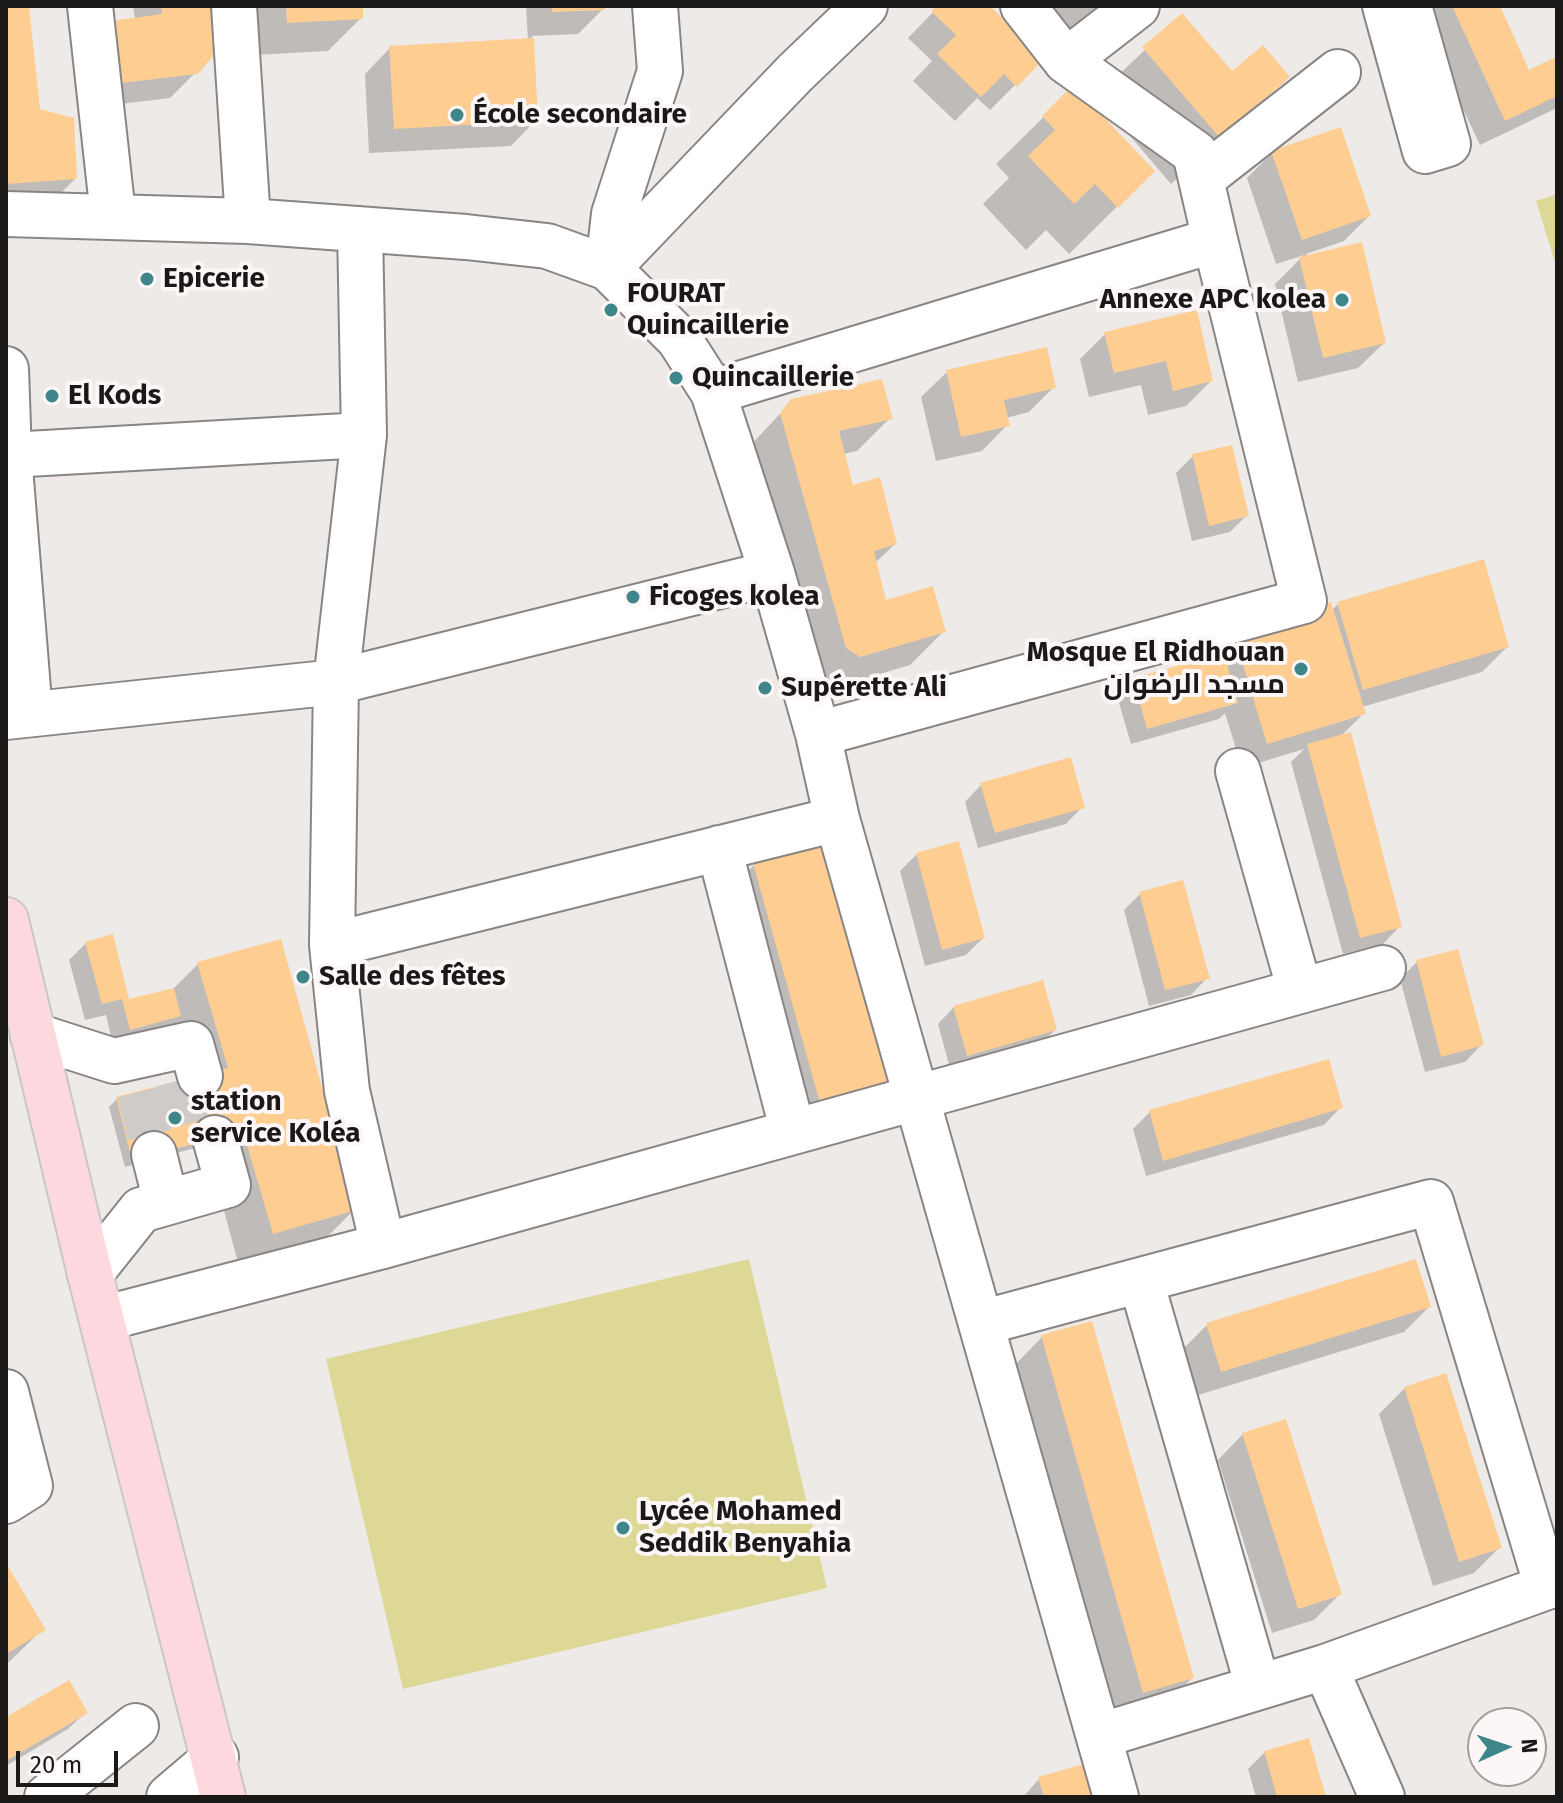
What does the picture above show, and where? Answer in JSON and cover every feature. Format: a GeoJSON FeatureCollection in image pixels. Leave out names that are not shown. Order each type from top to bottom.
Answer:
{"type":"FeatureCollection","features":[{"type":"Feature","properties":{"kind":"main road"},"geometry":{"type":"LineString","coordinates":[[6,920],[90,1274],[219,1777]]}},
{"type":"Feature","properties":{"kind":"street"},"geometry":{"type":"LineString","coordinates":[[90,6],[113,215]]}},
{"type":"Feature","properties":{"kind":"street"},"geometry":{"type":"LineString","coordinates":[[234,6],[248,221]]}},
{"type":"Feature","properties":{"kind":"street"},"geometry":{"type":"LineString","coordinates":[[608,268],[614,214],[660,71],[655,6]]}},
{"type":"Feature","properties":{"kind":"street"},"geometry":{"type":"LineString","coordinates":[[608,268],[795,73],[865,6]]}},
{"type":"Feature","properties":{"kind":"street"},"geometry":{"type":"LineString","coordinates":[[818,734],[1304,601],[1195,153],[1066,61],[1023,6]]}},
{"type":"Feature","properties":{"kind":"street"},"geometry":{"type":"LineString","coordinates":[[1066,61],[1137,6]]}},
{"type":"Feature","properties":{"kind":"street"},"geometry":{"type":"LineString","coordinates":[[1385,6],[1425,151],[1448,144],[1409,6]]}},
{"type":"Feature","properties":{"kind":"street"},"geometry":{"type":"LineString","coordinates":[[1201,179],[1338,72]]}},
{"type":"Feature","properties":{"kind":"street"},"geometry":{"type":"LineString","coordinates":[[6,214],[248,221],[547,246],[608,268],[679,339],[713,392],[772,573],[818,734],[837,819],[1116,1797]]}},
{"type":"Feature","properties":{"kind":"street"},"geometry":{"type":"LineString","coordinates":[[360,229],[364,435],[336,682],[332,945],[347,1091],[383,1246]]}},
{"type":"Feature","properties":{"kind":"street"},"geometry":{"type":"LineString","coordinates":[[713,392],[1215,240]]}},
{"type":"Feature","properties":{"kind":"street"},"geometry":{"type":"LineString","coordinates":[[6,369],[18,716],[336,682],[772,573]]}},
{"type":"Feature","properties":{"kind":"street"},"geometry":{"type":"LineString","coordinates":[[8,455],[364,435]]}},
{"type":"Feature","properties":{"kind":"street"},"geometry":{"type":"LineString","coordinates":[[1238,771],[1300,991]]}},
{"type":"Feature","properties":{"kind":"street"},"geometry":{"type":"LineString","coordinates":[[332,945],[837,819]]}},
{"type":"Feature","properties":{"kind":"street"},"geometry":{"type":"LineString","coordinates":[[719,848],[793,1132]]}},
{"type":"Feature","properties":{"kind":"street"},"geometry":{"type":"LineString","coordinates":[[102,1319],[383,1246],[1383,968]]}},
{"type":"Feature","properties":{"kind":"street"},"geometry":{"type":"LineString","coordinates":[[33,1035],[114,1061],[161,1071]]}},
{"type":"Feature","properties":{"kind":"street"},"geometry":{"type":"LineString","coordinates":[[90,1274],[141,1210],[228,1185],[184,1146],[186,1197]]}},
{"type":"Feature","properties":{"kind":"street"},"geometry":{"type":"LineString","coordinates":[[981,1323],[1431,1202],[1547,1587],[1325,1667],[1099,1736]]}},
{"type":"Feature","properties":{"kind":"street"},"geometry":{"type":"LineString","coordinates":[[1141,1281],[1258,1687]]}},
{"type":"Feature","properties":{"kind":"street"},"geometry":{"type":"LineString","coordinates":[[6,1392],[30,1486],[6,1501]]}},
{"type":"Feature","properties":{"kind":"street"},"geometry":{"type":"LineString","coordinates":[[1325,1667],[1382,1797]]}},
{"type":"Feature","properties":{"kind":"street"},"geometry":{"type":"LineString","coordinates":[[47,1797],[136,1726]]}},
{"type":"Feature","properties":{"kind":"street"},"geometry":{"type":"LineString","coordinates":[[169,1797],[219,1777]]}},
{"type":"Feature","properties":{"kind":"shaded area"},"geometry":{"type":"Polygon","coordinates":[[[1557,194],[1557,269],[1536,201],[1557,194]]]}},
{"type":"Feature","properties":{"kind":"shaded area"},"geometry":{"type":"Polygon","coordinates":[[[749,1259],[827,1588],[403,1689],[326,1359],[749,1259]]]}},
{"type":"Feature","properties":{"kind":"building"},"geometry":{"type":"Polygon","coordinates":[[[6,6],[29,6],[40,109],[74,118],[77,179],[6,184],[6,6]]]}},
{"type":"Feature","properties":{"kind":"building"},"geometry":{"type":"Polygon","coordinates":[[[161,6],[222,6],[226,41],[198,74],[112,84],[104,22],[162,14],[161,6]]]}},
{"type":"Feature","properties":{"kind":"building"},"geometry":{"type":"Polygon","coordinates":[[[286,6],[363,6],[363,19],[287,23],[286,6]]]}},
{"type":"Feature","properties":{"kind":"building"},"geometry":{"type":"Polygon","coordinates":[[[552,6],[605,6],[605,10],[552,12],[552,6]]]}},
{"type":"Feature","properties":{"kind":"building"},"geometry":{"type":"Polygon","coordinates":[[[937,6],[990,6],[1044,59],[1017,87],[1004,74],[981,97],[937,54],[956,35],[931,11],[937,6]]]}},
{"type":"Feature","properties":{"kind":"building"},"geometry":{"type":"Polygon","coordinates":[[[1452,6],[1500,6],[1529,70],[1557,56],[1557,96],[1505,121],[1452,6]]]}},
{"type":"Feature","properties":{"kind":"building"},"geometry":{"type":"Polygon","coordinates":[[[1182,13],[1232,71],[1263,45],[1290,77],[1220,138],[1142,47],[1182,13]]]}},
{"type":"Feature","properties":{"kind":"building"},"geometry":{"type":"Polygon","coordinates":[[[534,38],[538,121],[394,129],[389,46],[534,38]]]}},
{"type":"Feature","properties":{"kind":"building"},"geometry":{"type":"Polygon","coordinates":[[[1073,85],[1155,171],[1118,208],[1095,184],[1074,204],[1028,156],[1055,130],[1042,116],[1073,85]]]}},
{"type":"Feature","properties":{"kind":"building"},"geometry":{"type":"Polygon","coordinates":[[[1341,127],[1371,216],[1302,240],[1271,151],[1341,127]]]}},
{"type":"Feature","properties":{"kind":"building","name":"Annexe APC kolea"},"geometry":{"type":"Polygon","coordinates":[[[1362,242],[1386,343],[1323,358],[1299,257],[1362,242]]]}},
{"type":"Feature","properties":{"kind":"building"},"geometry":{"type":"Polygon","coordinates":[[[1197,310],[1213,381],[1173,391],[1166,361],[1114,373],[1104,332],[1197,310]]]}},
{"type":"Feature","properties":{"kind":"building"},"geometry":{"type":"Polygon","coordinates":[[[1047,347],[1056,388],[1004,400],[1010,426],[961,437],[946,370],[1047,347]]]}},
{"type":"Feature","properties":{"kind":"building"},"geometry":{"type":"Polygon","coordinates":[[[882,379],[893,419],[839,431],[853,485],[880,477],[897,544],[874,551],[886,600],[933,586],[946,632],[860,657],[846,648],[780,413],[791,399],[882,379]]]}},
{"type":"Feature","properties":{"kind":"building"},"geometry":{"type":"Polygon","coordinates":[[[1232,445],[1249,516],[1209,526],[1192,454],[1232,445]]]}},
{"type":"Feature","properties":{"kind":"building"},"geometry":{"type":"Polygon","coordinates":[[[1484,559],[1509,647],[1363,690],[1337,602],[1484,559]]]}},
{"type":"Feature","properties":{"kind":"building"},"geometry":{"type":"Polygon","coordinates":[[[1331,602],[1366,714],[1267,744],[1233,632],[1331,602]]]}},
{"type":"Feature","properties":{"kind":"building"},"geometry":{"type":"Polygon","coordinates":[[[1224,653],[1238,703],[1147,729],[1133,678],[1224,653]]]}},
{"type":"Feature","properties":{"kind":"building"},"geometry":{"type":"Polygon","coordinates":[[[1351,732],[1402,927],[1360,938],[1307,744],[1351,732]]]}},
{"type":"Feature","properties":{"kind":"building"},"geometry":{"type":"Polygon","coordinates":[[[1071,757],[1085,808],[995,833],[980,783],[1071,757]]]}},
{"type":"Feature","properties":{"kind":"building"},"geometry":{"type":"Polygon","coordinates":[[[959,841],[985,938],[942,950],[916,853],[959,841]]]}},
{"type":"Feature","properties":{"kind":"building"},"geometry":{"type":"Polygon","coordinates":[[[828,842],[896,1081],[820,1103],[753,863],[828,842]]]}},
{"type":"Feature","properties":{"kind":"building"},"geometry":{"type":"Polygon","coordinates":[[[1183,880],[1210,979],[1165,990],[1139,892],[1183,880]]]}},
{"type":"Feature","properties":{"kind":"building"},"geometry":{"type":"Polygon","coordinates":[[[113,934],[129,999],[174,988],[181,1016],[130,1030],[122,999],[102,1004],[85,942],[113,934]]]}},
{"type":"Feature","properties":{"kind":"building"},"geometry":{"type":"Polygon","coordinates":[[[281,939],[356,1210],[273,1234],[243,1131],[132,1160],[116,1097],[228,1068],[197,962],[281,939]]]}},
{"type":"Feature","properties":{"kind":"building"},"geometry":{"type":"Polygon","coordinates":[[[1458,949],[1484,1045],[1441,1057],[1416,960],[1458,949]]]}},
{"type":"Feature","properties":{"kind":"building"},"geometry":{"type":"Polygon","coordinates":[[[1043,980],[1057,1030],[967,1056],[953,1006],[1043,980]]]}},
{"type":"Feature","properties":{"kind":"building"},"geometry":{"type":"Polygon","coordinates":[[[1329,1059],[1343,1108],[1163,1161],[1149,1110],[1329,1059]]]}},
{"type":"Feature","properties":{"kind":"building"},"geometry":{"type":"Polygon","coordinates":[[[1416,1259],[1431,1307],[1221,1372],[1206,1323],[1416,1259]]]}},
{"type":"Feature","properties":{"kind":"building"},"geometry":{"type":"Polygon","coordinates":[[[1092,1321],[1194,1678],[1143,1693],[1041,1335],[1092,1321]]]}},
{"type":"Feature","properties":{"kind":"building"},"geometry":{"type":"Polygon","coordinates":[[[1446,1373],[1502,1548],[1459,1562],[1404,1387],[1446,1373]]]}},
{"type":"Feature","properties":{"kind":"building"},"geometry":{"type":"Polygon","coordinates":[[[1286,1419],[1342,1595],[1298,1609],[1242,1433],[1286,1419]]]}},
{"type":"Feature","properties":{"kind":"building"},"geometry":{"type":"Polygon","coordinates":[[[6,1563],[46,1630],[6,1654],[6,1563]]]}},
{"type":"Feature","properties":{"kind":"building"},"geometry":{"type":"Polygon","coordinates":[[[69,1680],[88,1713],[6,1761],[6,1717],[69,1680]]]}},
{"type":"Feature","properties":{"kind":"building"},"geometry":{"type":"Polygon","coordinates":[[[1309,1738],[1326,1797],[1277,1797],[1264,1751],[1309,1738]]]}},
{"type":"Feature","properties":{"kind":"building"},"geometry":{"type":"Polygon","coordinates":[[[1084,1764],[1093,1797],[1044,1797],[1038,1777],[1084,1764]]]}},
{"type":"Feature","properties":{"kind":"tunnel"},"geometry":{"type":"LineString","coordinates":[[177,1081],[193,1144]]}},
{"type":"Feature","properties":{"kind":"tunnel"},"geometry":{"type":"LineString","coordinates":[[139,1092],[154,1154]]}},
{"type":"Feature","properties":{"kind":"place","name":"École secondaire"},"geometry":{"type":"Point","coordinates":[457,115]}},
{"type":"Feature","properties":{"kind":"place","name":"Epicerie"},"geometry":{"type":"Point","coordinates":[147,279]}},
{"type":"Feature","properties":{"kind":"place","name":"Annexe APC kolea"},"geometry":{"type":"Point","coordinates":[1342,300]}},
{"type":"Feature","properties":{"kind":"place","name":"FOURAT Quincaillerie"},"geometry":{"type":"Point","coordinates":[611,310]}},
{"type":"Feature","properties":{"kind":"place","name":"Quincaillerie"},"geometry":{"type":"Point","coordinates":[676,378]}},
{"type":"Feature","properties":{"kind":"place","name":"El Kods"},"geometry":{"type":"Point","coordinates":[52,396]}},
{"type":"Feature","properties":{"kind":"place","name":"Ficoges kolea"},"geometry":{"type":"Point","coordinates":[633,597]}},
{"type":"Feature","properties":{"kind":"place","name":"Mosque El Ridhouan مسجد الرضوان"},"geometry":{"type":"Point","coordinates":[1301,669]}},
{"type":"Feature","properties":{"kind":"place","name":"Supérette Ali"},"geometry":{"type":"Point","coordinates":[765,688]}},
{"type":"Feature","properties":{"kind":"place","name":"Salle des fêtes"},"geometry":{"type":"Point","coordinates":[303,977]}},
{"type":"Feature","properties":{"kind":"place","name":"station service Koléa"},"geometry":{"type":"Point","coordinates":[175,1118]}},
{"type":"Feature","properties":{"kind":"place","name":"Lycée Mohamed Seddik Benyahia"},"geometry":{"type":"Point","coordinates":[623,1528]}}]}
